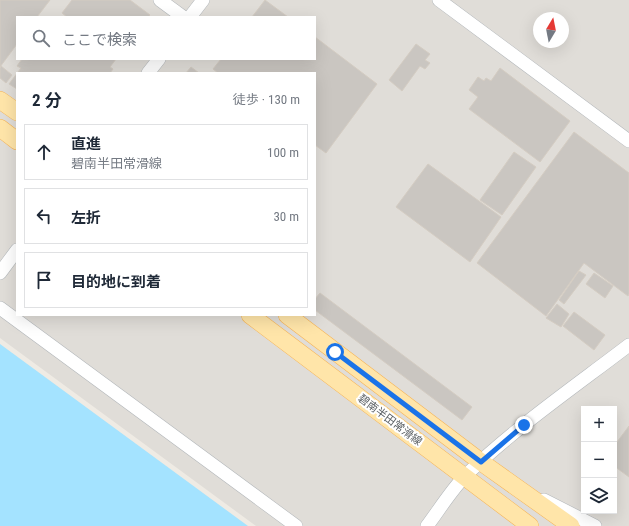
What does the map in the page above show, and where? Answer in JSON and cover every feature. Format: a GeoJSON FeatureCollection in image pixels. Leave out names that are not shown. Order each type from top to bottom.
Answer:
{"type":"FeatureCollection","features":[{"type":"Feature","properties":{"kind":"main road"},"geometry":{"type":"LineString","coordinates":[[0,100],[16,111]]}},
{"type":"Feature","properties":{"kind":"main road"},"geometry":{"type":"LineString","coordinates":[[0,128],[16,140]]}},
{"type":"Feature","properties":{"kind":"main road","name":"碧南半田常滑線"},"geometry":{"type":"LineString","coordinates":[[251,316],[530,526]]}},
{"type":"Feature","properties":{"kind":"main road","name":"碧南半田常滑線"},"geometry":{"type":"LineString","coordinates":[[288,316],[481,462],[572,526]]}},
{"type":"Feature","properties":{"kind":"street"},"geometry":{"type":"LineString","coordinates":[[160,0],[182,16]]}},
{"type":"Feature","properties":{"kind":"street"},"geometry":{"type":"LineString","coordinates":[[191,16],[203,0]]}},
{"type":"Feature","properties":{"kind":"street"},"geometry":{"type":"LineString","coordinates":[[439,0],[629,141]]}},
{"type":"Feature","properties":{"kind":"street"},"geometry":{"type":"LineString","coordinates":[[149,72],[158,60]]}},
{"type":"Feature","properties":{"kind":"street"},"geometry":{"type":"LineString","coordinates":[[0,273],[16,251]]}},
{"type":"Feature","properties":{"kind":"street"},"geometry":{"type":"LineString","coordinates":[[0,308],[296,526]]}},
{"type":"Feature","properties":{"kind":"street"},"geometry":{"type":"LineString","coordinates":[[427,526],[465,477],[481,462],[513,434],[629,345]]}},
{"type":"Feature","properties":{"kind":"street"},"geometry":{"type":"LineString","coordinates":[[511,482],[596,526]]}},
{"type":"Feature","properties":{"kind":"shaded area"},"geometry":{"type":"Polygon","coordinates":[[[0,0],[629,0],[629,526],[256,526],[0,338],[0,0]]]}},
{"type":"Feature","properties":{"kind":"water"},"geometry":{"type":"Polygon","coordinates":[[[0,344],[248,526],[0,526],[0,344]]]}},
{"type":"Feature","properties":{"kind":"building"},"geometry":{"type":"Polygon","coordinates":[[[0,0],[50,0],[38,16],[16,16],[16,45],[0,67],[0,0]]]}},
{"type":"Feature","properties":{"kind":"building"},"geometry":{"type":"Polygon","coordinates":[[[72,0],[130,0],[150,15],[66,16],[62,13],[72,0]]]}},
{"type":"Feature","properties":{"kind":"building"},"geometry":{"type":"Polygon","coordinates":[[[265,0],[287,16],[253,16],[265,0]]]}},
{"type":"Feature","properties":{"kind":"building"},"geometry":{"type":"Polygon","coordinates":[[[316,38],[377,84],[326,153],[316,146],[316,72],[217,72],[213,69],[220,60],[316,60],[316,38]]]}},
{"type":"Feature","properties":{"kind":"building"},"geometry":{"type":"Polygon","coordinates":[[[416,44],[430,54],[425,60],[430,63],[425,69],[420,66],[402,91],[389,80],[416,44]]]}},
{"type":"Feature","properties":{"kind":"building"},"geometry":{"type":"Polygon","coordinates":[[[21,60],[115,60],[110,67],[113,69],[111,72],[18,72],[21,68],[17,66],[21,60]]]}},
{"type":"Feature","properties":{"kind":"building"},"geometry":{"type":"Polygon","coordinates":[[[1,66],[12,75],[6,83],[0,78],[1,66]]]}},
{"type":"Feature","properties":{"kind":"building"},"geometry":{"type":"Polygon","coordinates":[[[191,67],[198,72],[187,72],[191,67]]]}},
{"type":"Feature","properties":{"kind":"building"},"geometry":{"type":"Polygon","coordinates":[[[500,68],[570,121],[540,162],[469,109],[478,97],[469,90],[478,77],[484,81],[486,78],[491,81],[500,68]]]}},
{"type":"Feature","properties":{"kind":"building"},"geometry":{"type":"Polygon","coordinates":[[[16,74],[16,88],[9,84],[16,74]]]}},
{"type":"Feature","properties":{"kind":"building"},"geometry":{"type":"Polygon","coordinates":[[[574,132],[629,173],[629,294],[628,296],[584,263],[546,316],[477,263],[574,132]]]}},
{"type":"Feature","properties":{"kind":"building"},"geometry":{"type":"Polygon","coordinates":[[[514,152],[536,167],[502,215],[480,200],[514,152]]]}},
{"type":"Feature","properties":{"kind":"building"},"geometry":{"type":"Polygon","coordinates":[[[428,164],[501,217],[470,262],[396,207],[428,164]]]}},
{"type":"Feature","properties":{"kind":"building"},"geometry":{"type":"Polygon","coordinates":[[[579,271],[586,275],[564,304],[559,300],[579,271]]]}},
{"type":"Feature","properties":{"kind":"building"},"geometry":{"type":"Polygon","coordinates":[[[594,273],[613,286],[605,298],[586,284],[594,273]]]}},
{"type":"Feature","properties":{"kind":"building"},"geometry":{"type":"Polygon","coordinates":[[[320,293],[472,407],[462,420],[316,311],[316,298],[320,293]]]}},
{"type":"Feature","properties":{"kind":"building"},"geometry":{"type":"Polygon","coordinates":[[[557,304],[569,314],[561,327],[546,318],[557,304]]]}},
{"type":"Feature","properties":{"kind":"building"},"geometry":{"type":"Polygon","coordinates":[[[574,312],[605,335],[594,350],[563,326],[574,312]]]}},
{"type":"Feature","properties":{"kind":"building"},"geometry":{"type":"Polygon","coordinates":[[[629,426],[629,477],[617,468],[617,442],[629,426]]]}},
{"type":"Feature","properties":{"kind":"route"},"geometry":{"type":"LineString","coordinates":[[335,352],[481,462],[524,425]]}}]}
